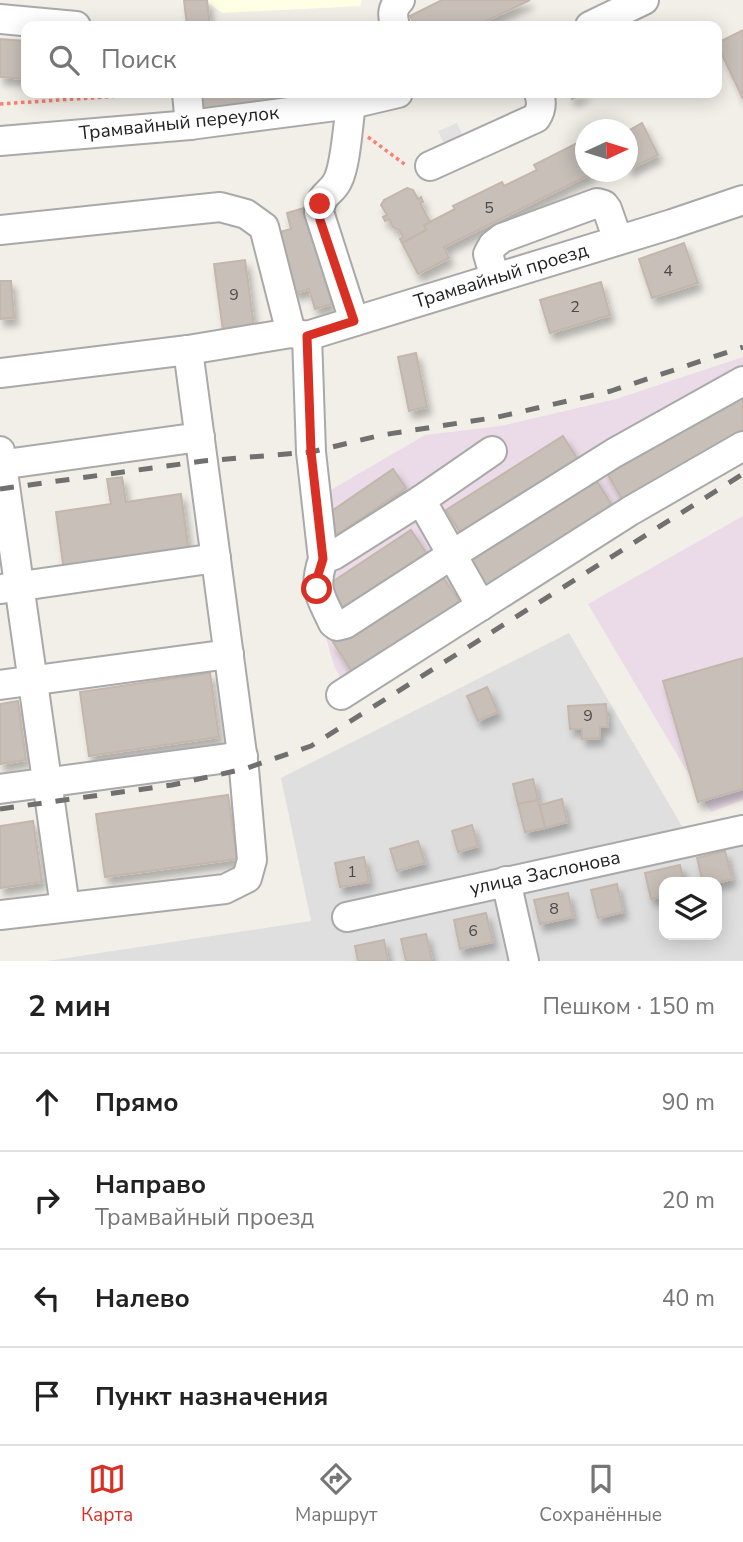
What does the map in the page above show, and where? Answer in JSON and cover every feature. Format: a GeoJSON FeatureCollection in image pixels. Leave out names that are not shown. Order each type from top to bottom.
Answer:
{"type":"FeatureCollection","features":[{"type":"Feature","properties":{"kind":"street"},"geometry":{"type":"LineString","coordinates":[[394,21],[394,7],[400,0]]}},
{"type":"Feature","properties":{"kind":"street"},"geometry":{"type":"LineString","coordinates":[[598,21],[627,4]]}},
{"type":"Feature","properties":{"kind":"street"},"geometry":{"type":"LineString","coordinates":[[0,19],[22,21]]}},
{"type":"Feature","properties":{"kind":"street"},"geometry":{"type":"LineString","coordinates":[[187,98],[190,124]]}},
{"type":"Feature","properties":{"kind":"street","name":"Трамвайный переулок"},"geometry":{"type":"LineString","coordinates":[[0,141],[350,112],[385,98]]}},
{"type":"Feature","properties":{"kind":"street"},"geometry":{"type":"LineString","coordinates":[[419,166],[536,118],[541,111],[540,98]]}},
{"type":"Feature","properties":{"kind":"street"},"geometry":{"type":"LineString","coordinates":[[350,112],[341,172],[337,183],[322,199],[319,212],[354,321]]}},
{"type":"Feature","properties":{"kind":"street","name":"Трамвайный проезд"},"geometry":{"type":"LineString","coordinates":[[0,373],[299,334],[354,321],[743,200]]}},
{"type":"Feature","properties":{"kind":"street"},"geometry":{"type":"LineString","coordinates":[[495,278],[488,254],[493,245],[502,239],[597,203],[607,209],[618,240]]}},
{"type":"Feature","properties":{"kind":"street"},"geometry":{"type":"LineString","coordinates":[[0,230],[220,207],[246,214],[264,227],[299,334],[323,559],[317,589],[337,626],[345,624],[614,453],[743,381]]}},
{"type":"Feature","properties":{"kind":"street"},"geometry":{"type":"LineString","coordinates":[[0,915],[225,889],[247,878],[252,860],[243,756],[188,350]]}},
{"type":"Feature","properties":{"kind":"street"},"geometry":{"type":"LineString","coordinates":[[65,907],[33,681],[10,587],[1,460],[200,437]]}},
{"type":"Feature","properties":{"kind":"street"},"geometry":{"type":"LineString","coordinates":[[341,695],[629,511],[743,446]]}},
{"type":"Feature","properties":{"kind":"street"},"geometry":{"type":"LineString","coordinates":[[323,559],[334,555],[421,500],[492,451]]}},
{"type":"Feature","properties":{"kind":"street"},"geometry":{"type":"LineString","coordinates":[[421,500],[481,606]]}},
{"type":"Feature","properties":{"kind":"street"},"geometry":{"type":"LineString","coordinates":[[10,587],[216,558]]}},
{"type":"Feature","properties":{"kind":"street"},"geometry":{"type":"LineString","coordinates":[[0,685],[229,654]]}},
{"type":"Feature","properties":{"kind":"street"},"geometry":{"type":"LineString","coordinates":[[0,789],[243,756]]}},
{"type":"Feature","properties":{"kind":"street","name":"улица Заслонова"},"geometry":{"type":"LineString","coordinates":[[347,917],[743,830]]}},
{"type":"Feature","properties":{"kind":"street"},"geometry":{"type":"LineString","coordinates":[[506,881],[524,961]]}},
{"type":"Feature","properties":{"kind":"path"},"geometry":{"type":"LineString","coordinates":[[0,104],[90,98]]}},
{"type":"Feature","properties":{"kind":"path"},"geometry":{"type":"LineString","coordinates":[[350,112],[377,145],[419,166]]}},
{"type":"Feature","properties":{"kind":"shaded area"},"geometry":{"type":"Polygon","coordinates":[[[204,0],[362,0],[360,6],[222,13],[204,0]]]}},
{"type":"Feature","properties":{"kind":"shaded area"},"geometry":{"type":"Polygon","coordinates":[[[457,123],[463,137],[445,145],[438,131],[457,123]]]}},
{"type":"Feature","properties":{"kind":"shaded area"},"geometry":{"type":"Polygon","coordinates":[[[743,357],[743,461],[350,696],[334,666],[325,634],[317,498],[425,435],[500,426],[616,399],[743,357]]]}},
{"type":"Feature","properties":{"kind":"shaded area"},"geometry":{"type":"Polygon","coordinates":[[[743,516],[743,800],[711,812],[588,604],[743,516]]]}},
{"type":"Feature","properties":{"kind":"shaded area"},"geometry":{"type":"Polygon","coordinates":[[[569,633],[693,845],[743,834],[743,961],[47,961],[311,921],[281,778],[569,633]]]}},
{"type":"Feature","properties":{"kind":"building"},"geometry":{"type":"Polygon","coordinates":[[[184,0],[207,0],[209,21],[186,21],[184,0]]]}},
{"type":"Feature","properties":{"kind":"building"},"geometry":{"type":"Polygon","coordinates":[[[442,0],[530,0],[486,21],[412,21],[410,16],[442,0]]]}},
{"type":"Feature","properties":{"kind":"building"},"geometry":{"type":"Polygon","coordinates":[[[743,30],[743,99],[722,54],[722,40],[743,30]]]}},
{"type":"Feature","properties":{"kind":"building"},"geometry":{"type":"Polygon","coordinates":[[[0,39],[21,41],[21,79],[0,77],[0,39]]]}},
{"type":"Feature","properties":{"kind":"building"},"geometry":{"type":"Polygon","coordinates":[[[196,98],[282,98],[198,111],[196,98]]]}},
{"type":"Feature","properties":{"kind":"building"},"geometry":{"type":"Polygon","coordinates":[[[642,123],[658,155],[638,165],[638,125],[642,123]]]}},
{"type":"Feature","properties":{"kind":"building"},"geometry":{"type":"Polygon","coordinates":[[[575,144],[575,182],[444,247],[449,258],[418,274],[402,243],[426,230],[424,225],[455,209],[453,206],[502,182],[504,186],[537,170],[534,165],[575,144]]]}},
{"type":"Feature","properties":{"kind":"building"},"geometry":{"type":"Polygon","coordinates":[[[407,188],[413,190],[418,199],[421,197],[423,202],[420,203],[430,222],[424,225],[426,230],[402,243],[400,239],[403,237],[399,230],[393,227],[389,219],[385,221],[383,217],[387,215],[381,205],[384,200],[407,188]]]}},
{"type":"Feature","properties":{"kind":"building"},"geometry":{"type":"Polygon","coordinates":[[[304,208],[332,304],[315,309],[309,289],[294,293],[276,233],[291,229],[287,213],[304,208]]]}},
{"type":"Feature","properties":{"kind":"building"},"geometry":{"type":"Polygon","coordinates":[[[684,243],[698,283],[652,298],[639,259],[684,243]]]}},
{"type":"Feature","properties":{"kind":"building"},"geometry":{"type":"Polygon","coordinates":[[[245,260],[254,327],[223,331],[214,264],[245,260]]]}},
{"type":"Feature","properties":{"kind":"building"},"geometry":{"type":"Polygon","coordinates":[[[0,281],[11,281],[14,318],[0,319],[0,281]]]}},
{"type":"Feature","properties":{"kind":"building"},"geometry":{"type":"Polygon","coordinates":[[[601,282],[610,315],[550,333],[540,300],[601,282]]]}},
{"type":"Feature","properties":{"kind":"building"},"geometry":{"type":"Polygon","coordinates":[[[416,353],[427,407],[409,411],[398,357],[416,353]]]}},
{"type":"Feature","properties":{"kind":"building"},"geometry":{"type":"Polygon","coordinates":[[[743,395],[743,436],[622,499],[605,470],[743,395]]]}},
{"type":"Feature","properties":{"kind":"building"},"geometry":{"type":"Polygon","coordinates":[[[563,436],[582,466],[465,540],[446,510],[563,436]]]}},
{"type":"Feature","properties":{"kind":"building"},"geometry":{"type":"Polygon","coordinates":[[[393,469],[406,488],[332,538],[320,519],[393,469]]]}},
{"type":"Feature","properties":{"kind":"building"},"geometry":{"type":"Polygon","coordinates":[[[593,475],[613,507],[482,591],[462,559],[593,475]]]}},
{"type":"Feature","properties":{"kind":"building"},"geometry":{"type":"Polygon","coordinates":[[[122,477],[126,502],[181,494],[189,553],[64,571],[56,512],[111,504],[107,479],[122,477]]]}},
{"type":"Feature","properties":{"kind":"building"},"geometry":{"type":"Polygon","coordinates":[[[411,530],[431,560],[346,616],[326,586],[411,530]]]}},
{"type":"Feature","properties":{"kind":"building"},"geometry":{"type":"Polygon","coordinates":[[[439,571],[461,604],[354,675],[333,642],[439,571]]]}},
{"type":"Feature","properties":{"kind":"building"},"geometry":{"type":"Polygon","coordinates":[[[743,658],[743,789],[698,802],[663,681],[743,658]]]}},
{"type":"Feature","properties":{"kind":"building"},"geometry":{"type":"Polygon","coordinates":[[[210,673],[219,737],[89,756],[80,692],[210,673]]]}},
{"type":"Feature","properties":{"kind":"building"},"geometry":{"type":"Polygon","coordinates":[[[487,687],[498,712],[478,721],[467,696],[487,687]]]}},
{"type":"Feature","properties":{"kind":"building"},"geometry":{"type":"Polygon","coordinates":[[[18,701],[26,760],[0,764],[0,704],[18,701]]]}},
{"type":"Feature","properties":{"kind":"building"},"geometry":{"type":"Polygon","coordinates":[[[606,704],[608,727],[600,727],[600,738],[582,739],[582,729],[570,729],[568,706],[606,704]]]}},
{"type":"Feature","properties":{"kind":"building"},"geometry":{"type":"Polygon","coordinates":[[[533,779],[538,800],[518,804],[513,784],[533,779]]]}},
{"type":"Feature","properties":{"kind":"building"},"geometry":{"type":"Polygon","coordinates":[[[228,795],[237,859],[105,877],[96,814],[228,795]]]}},
{"type":"Feature","properties":{"kind":"building"},"geometry":{"type":"Polygon","coordinates":[[[562,799],[567,822],[545,828],[540,805],[562,799]]]}},
{"type":"Feature","properties":{"kind":"building"},"geometry":{"type":"Polygon","coordinates":[[[538,800],[545,828],[525,832],[518,804],[538,800]]]}},
{"type":"Feature","properties":{"kind":"building"},"geometry":{"type":"Polygon","coordinates":[[[33,821],[42,882],[0,888],[0,826],[33,821]]]}},
{"type":"Feature","properties":{"kind":"building"},"geometry":{"type":"Polygon","coordinates":[[[472,825],[478,846],[458,852],[452,831],[472,825]]]}},
{"type":"Feature","properties":{"kind":"building"},"geometry":{"type":"Polygon","coordinates":[[[418,841],[425,863],[397,871],[390,849],[418,841]]]}},
{"type":"Feature","properties":{"kind":"building"},"geometry":{"type":"Polygon","coordinates":[[[725,851],[732,879],[722,882],[722,877],[702,877],[697,858],[725,851]]]}},
{"type":"Feature","properties":{"kind":"building"},"geometry":{"type":"Polygon","coordinates":[[[364,857],[369,882],[340,887],[335,863],[364,857]]]}},
{"type":"Feature","properties":{"kind":"building"},"geometry":{"type":"Polygon","coordinates":[[[680,865],[683,877],[659,877],[659,897],[651,899],[645,873],[680,865]]]}},
{"type":"Feature","properties":{"kind":"building"},"geometry":{"type":"Polygon","coordinates":[[[617,884],[623,912],[598,918],[591,890],[617,884]]]}},
{"type":"Feature","properties":{"kind":"building"},"geometry":{"type":"Polygon","coordinates":[[[568,893],[573,917],[540,924],[534,900],[568,893]]]}},
{"type":"Feature","properties":{"kind":"building"},"geometry":{"type":"Polygon","coordinates":[[[486,913],[493,942],[460,949],[454,920],[486,913]]]}},
{"type":"Feature","properties":{"kind":"building"},"geometry":{"type":"Polygon","coordinates":[[[426,934],[432,961],[406,961],[401,939],[426,934]]]}},
{"type":"Feature","properties":{"kind":"building"},"geometry":{"type":"Polygon","coordinates":[[[384,940],[388,961],[358,961],[355,946],[384,940]]]}},
{"type":"Feature","properties":{"kind":"railway"},"geometry":{"type":"LineString","coordinates":[[0,489],[203,461],[311,452],[382,435],[498,417],[611,391],[743,347]]}},
{"type":"Feature","properties":{"kind":"railway"},"geometry":{"type":"LineString","coordinates":[[0,809],[172,785],[244,769],[311,746],[743,474]]}},
{"type":"Feature","properties":{"kind":"route"},"geometry":{"type":"LineString","coordinates":[[317,589],[323,559],[311,452],[307,336],[354,321],[320,220],[320,204]]}}]}
